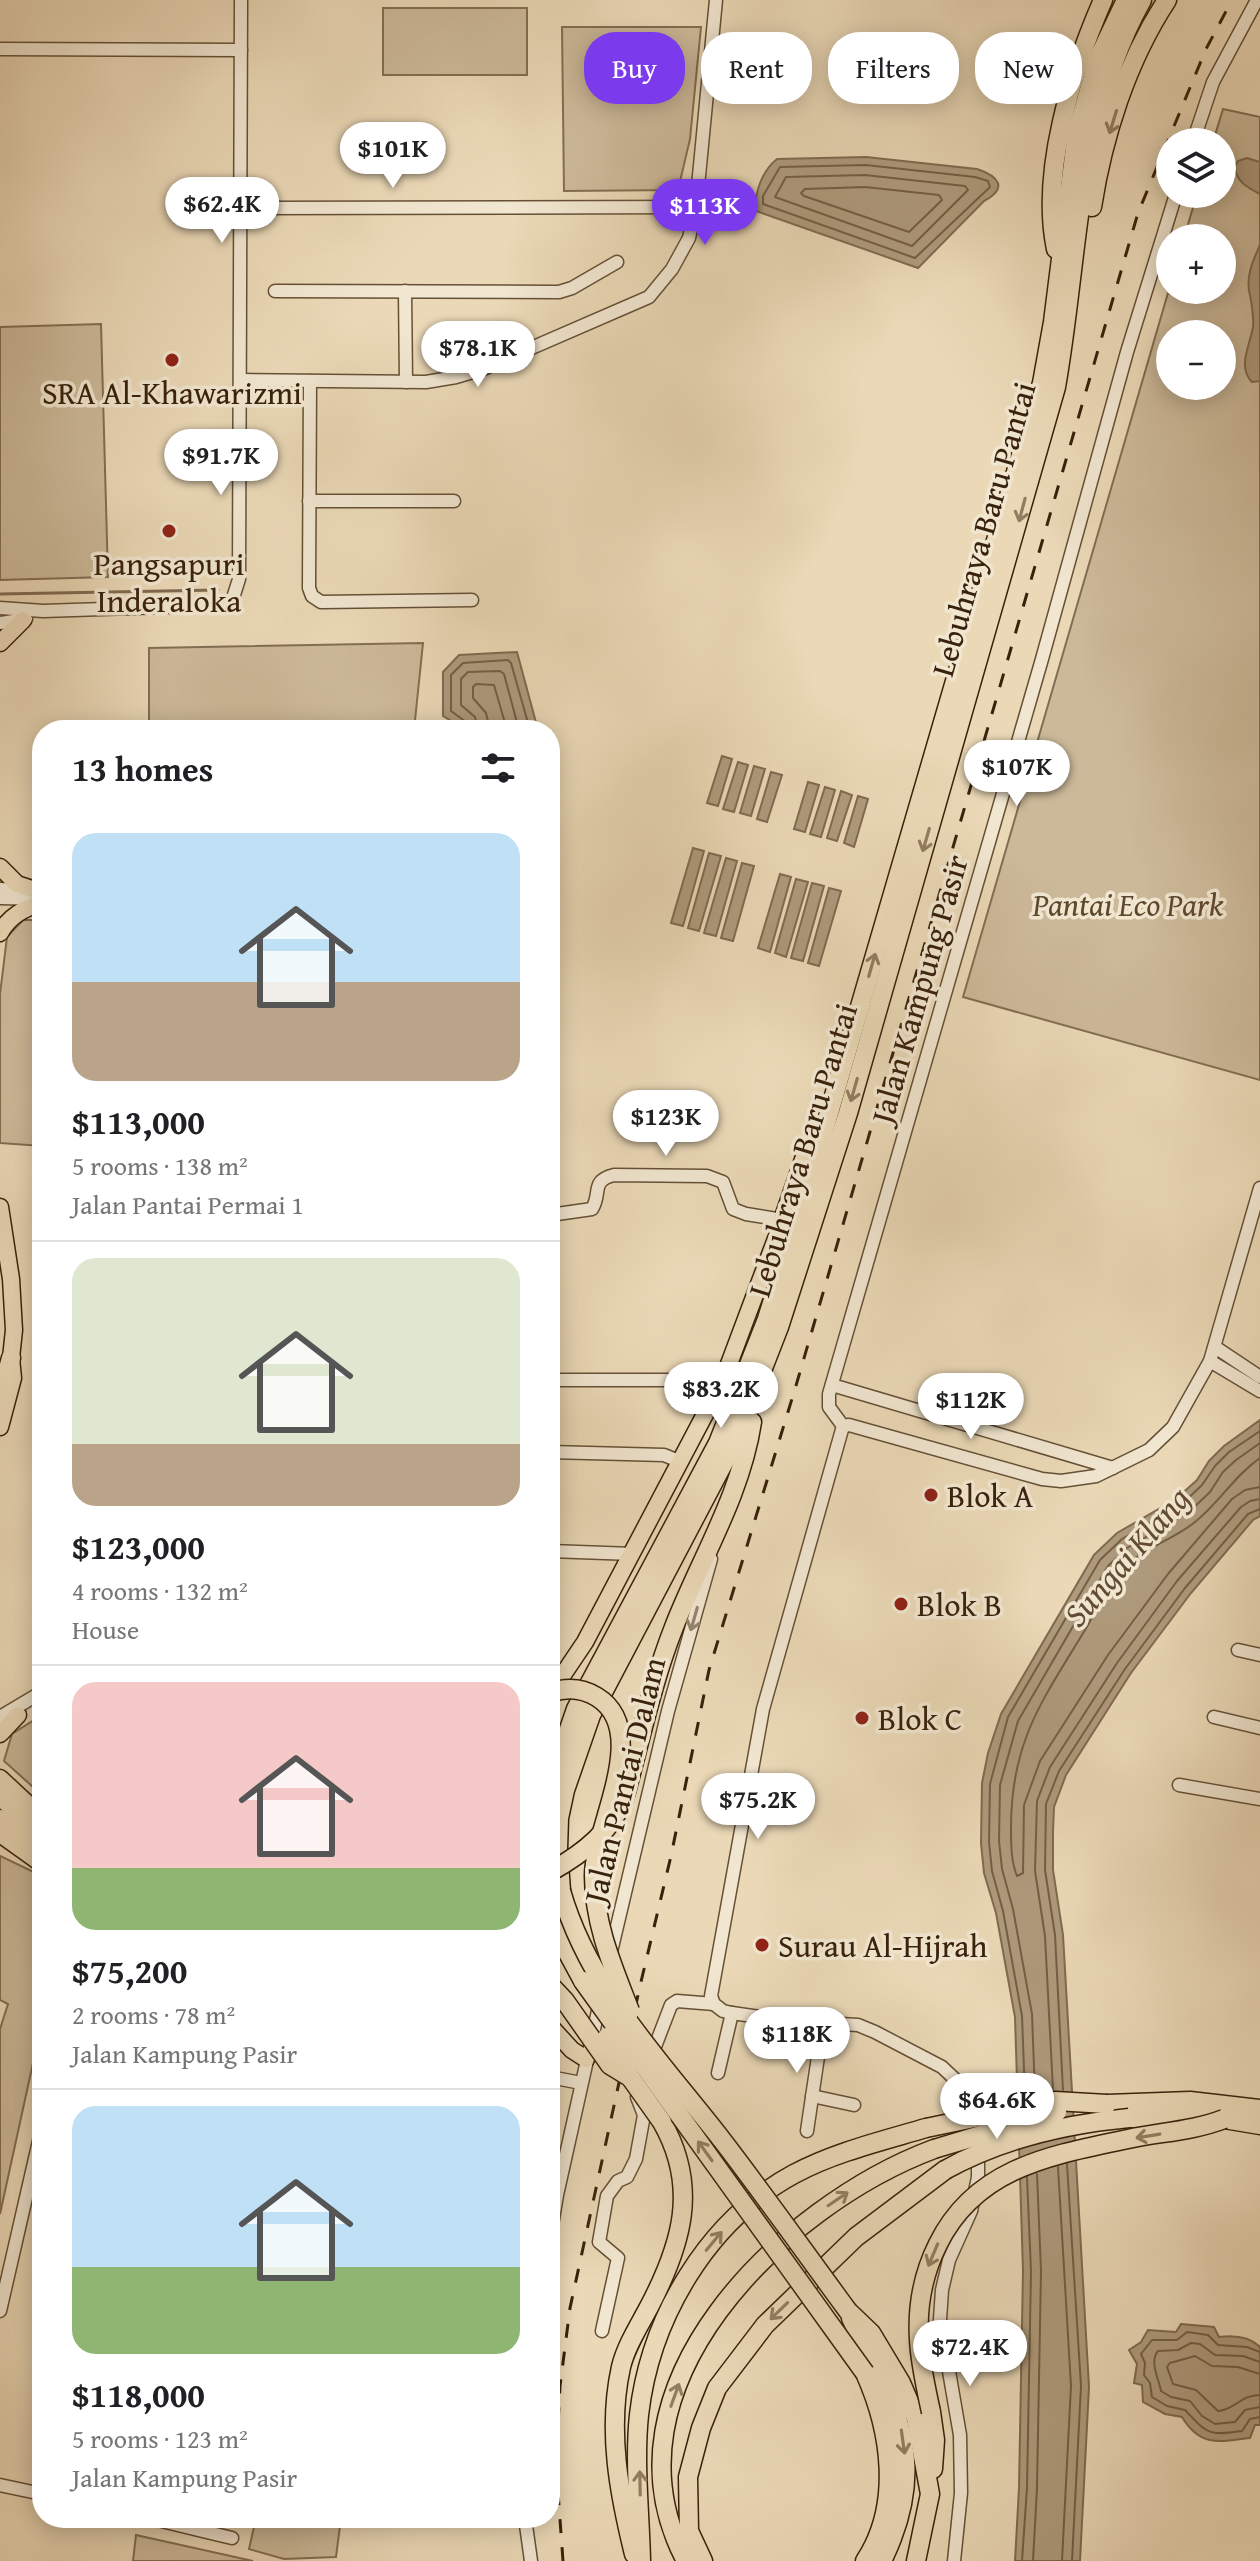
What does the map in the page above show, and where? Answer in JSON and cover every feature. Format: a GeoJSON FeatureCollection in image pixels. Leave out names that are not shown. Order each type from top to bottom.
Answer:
{"type":"FeatureCollection","features":[{"type":"Feature","properties":{"kind":"highway"},"geometry":{"type":"LineString","coordinates":[[1103,0],[1082,52],[1058,137],[1051,223],[1067,268],[1088,244],[1098,177],[1115,115],[1141,46],[1167,0]]}},
{"type":"Feature","properties":{"kind":"highway","name":"Lebuhraya Baru Pantai"},"geometry":{"type":"LineString","coordinates":[[560,1755],[576,1709],[718,1443],[742,1387],[794,1234],[1035,410],[1067,268],[1105,62],[1126,0]]}},
{"type":"Feature","properties":{"kind":"highway","name":"Lebuhraya Baru Pantai"},"geometry":{"type":"LineString","coordinates":[[1105,62],[1142,0]]}},
{"type":"Feature","properties":{"kind":"highway","name":"Lebuhraya Baru Pantai"},"geometry":{"type":"LineString","coordinates":[[560,1813],[591,1715],[733,1445],[779,1327],[848,1113],[1056,387],[1067,268]]}},
{"type":"Feature","properties":{"kind":"highway"},"geometry":{"type":"LineString","coordinates":[[783,1220],[816,1127],[843,1067]]}},
{"type":"Feature","properties":{"kind":"highway"},"geometry":{"type":"LineString","coordinates":[[0,1398],[11,1358]]}},
{"type":"Feature","properties":{"kind":"highway"},"geometry":{"type":"LineString","coordinates":[[560,1867],[592,1845],[621,1807],[663,1658],[686,1597],[723,1517],[752,1426],[755,1392]]}},
{"type":"Feature","properties":{"kind":"highway"},"geometry":{"type":"LineString","coordinates":[[560,1690],[565,1688],[593,1695],[610,1709],[620,1728],[620,1763],[597,1849],[595,1894],[604,1944],[639,2037]]}},
{"type":"Feature","properties":{"kind":"highway"},"geometry":{"type":"LineString","coordinates":[[1,1782],[32,1821]]}},
{"type":"Feature","properties":{"kind":"highway"},"geometry":{"type":"LineString","coordinates":[[0,1819],[32,1842]]}},
{"type":"Feature","properties":{"kind":"highway","name":"Lebuhraya Baru Pantai"},"geometry":{"type":"LineString","coordinates":[[560,1907],[589,1963],[639,2037],[722,2141],[848,2311],[877,2367],[899,2416],[906,2464],[902,2507],[882,2561]]}},
{"type":"Feature","properties":{"kind":"highway","name":"Lebuhraya Baru Pantai"},"geometry":{"type":"LineString","coordinates":[[560,1925],[563,1944],[583,1981],[916,2418],[930,2494],[916,2561]]}},
{"type":"Feature","properties":{"kind":"highway","name":"Lebuhraya Baru Pantai"},"geometry":{"type":"LineString","coordinates":[[583,1981],[587,2007],[674,2143],[683,2188],[679,2237],[668,2272],[631,2340],[617,2388],[615,2450],[620,2499],[638,2561]]}},
{"type":"Feature","properties":{"kind":"highway"},"geometry":{"type":"LineString","coordinates":[[560,1996],[610,2065],[630,2077]]}},
{"type":"Feature","properties":{"kind":"highway"},"geometry":{"type":"LineString","coordinates":[[638,2561],[638,2436],[645,2381],[658,2335],[670,2308],[701,2257],[736,2217],[780,2182],[838,2155],[926,2128],[1055,2101],[1107,2104],[1190,2101],[1260,2109]]}},
{"type":"Feature","properties":{"kind":"highway"},"geometry":{"type":"LineString","coordinates":[[686,2561],[671,2527],[662,2467],[664,2434],[670,2408],[697,2344],[733,2292],[784,2240],[870,2177],[934,2149],[1038,2117],[1107,2104]]}},
{"type":"Feature","properties":{"kind":"highway"},"geometry":{"type":"LineString","coordinates":[[703,2561],[689,2531],[688,2477],[701,2428],[717,2388],[765,2325],[856,2237],[945,2170],[988,2149],[1025,2137],[1075,2125],[1129,2118],[1224,2119],[1260,2125]]}},
{"type":"Feature","properties":{"kind":"highway"},"geometry":{"type":"LineString","coordinates":[[930,2494],[935,2440],[919,2342],[920,2301],[930,2260],[945,2230],[968,2200],[1003,2175],[1055,2155],[1150,2135],[1199,2129],[1224,2119]]}},
{"type":"Feature","properties":{"kind":"highway","name":"Lebuhraya Baru Pantai"},"geometry":{"type":"LineString","coordinates":[[865,2561],[877,2537],[885,2509],[889,2472],[877,2367]]}},
{"type":"Feature","properties":{"kind":"main road"},"geometry":{"type":"LineString","coordinates":[[0,643],[23,620]]}},
{"type":"Feature","properties":{"kind":"main road"},"geometry":{"type":"LineString","coordinates":[[0,867],[17,884],[32,892]]}},
{"type":"Feature","properties":{"kind":"main road"},"geometry":{"type":"LineString","coordinates":[[0,933],[7,921],[32,902]]}},
{"type":"Feature","properties":{"kind":"main road"},"geometry":{"type":"LineString","coordinates":[[0,1207],[14,1307],[13,1378],[0,1427]]}},
{"type":"Feature","properties":{"kind":"main road"},"geometry":{"type":"LineString","coordinates":[[560,1678],[585,1642],[723,1380],[783,1220]]}},
{"type":"Feature","properties":{"kind":"main road"},"geometry":{"type":"LineString","coordinates":[[0,1734],[8,1713]]}},
{"type":"Feature","properties":{"kind":"main road"},"geometry":{"type":"LineString","coordinates":[[1,1782],[32,1808]]}},
{"type":"Feature","properties":{"kind":"main road"},"geometry":{"type":"LineString","coordinates":[[0,1834],[32,1857]]}},
{"type":"Feature","properties":{"kind":"main road"},"geometry":{"type":"LineString","coordinates":[[560,2037],[586,2059]]}},
{"type":"Feature","properties":{"kind":"street"},"geometry":{"type":"LineString","coordinates":[[0,608],[43,611],[224,605],[233,598],[238,587],[241,0]]}},
{"type":"Feature","properties":{"kind":"street"},"geometry":{"type":"LineString","coordinates":[[241,380],[406,382],[456,377],[483,369],[649,297],[683,250],[696,207],[716,0]]}},
{"type":"Feature","properties":{"kind":"street"},"geometry":{"type":"LineString","coordinates":[[1198,128],[1213,82],[1257,0]]}},
{"type":"Feature","properties":{"kind":"street"},"geometry":{"type":"LineString","coordinates":[[0,49],[241,50]]}},
{"type":"Feature","properties":{"kind":"street"},"geometry":{"type":"LineString","coordinates":[[240,208],[696,207]]}},
{"type":"Feature","properties":{"kind":"street","name":"Jalan Kampung Pasir"},"geometry":{"type":"LineString","coordinates":[[843,1426],[829,1407],[832,1385],[1042,659],[1127,352],[1172,208]]}},
{"type":"Feature","properties":{"kind":"street"},"geometry":{"type":"LineString","coordinates":[[275,291],[559,292],[572,288],[617,262]]}},
{"type":"Feature","properties":{"kind":"street"},"geometry":{"type":"LineString","coordinates":[[405,291],[406,382]]}},
{"type":"Feature","properties":{"kind":"street"},"geometry":{"type":"LineString","coordinates":[[310,381],[309,588],[312,596],[321,602],[472,600]]}},
{"type":"Feature","properties":{"kind":"street"},"geometry":{"type":"LineString","coordinates":[[309,501],[454,501]]}},
{"type":"Feature","properties":{"kind":"street"},"geometry":{"type":"LineString","coordinates":[[0,623],[23,620],[43,611]]}},
{"type":"Feature","properties":{"kind":"street"},"geometry":{"type":"LineString","coordinates":[[0,889],[32,895]]}},
{"type":"Feature","properties":{"kind":"street"},"geometry":{"type":"LineString","coordinates":[[0,898],[32,896]]}},
{"type":"Feature","properties":{"kind":"street"},"geometry":{"type":"LineString","coordinates":[[560,1214],[592,1209],[598,1183],[614,1175],[707,1176],[723,1182],[733,1209],[783,1220]]}},
{"type":"Feature","properties":{"kind":"street"},"geometry":{"type":"LineString","coordinates":[[954,2561],[961,2493],[960,2435],[940,2319],[949,2260],[971,2211],[978,2177],[977,2111],[960,2084],[942,2067],[858,2025],[732,2013],[714,2004],[712,1987],[763,1709],[843,1426],[849,1425],[1042,1479],[1081,1480],[1149,1450],[1173,1427],[1210,1361],[1260,1188]]}},
{"type":"Feature","properties":{"kind":"street"},"geometry":{"type":"LineString","coordinates":[[1215,1347],[1260,1391]]}},
{"type":"Feature","properties":{"kind":"street"},"geometry":{"type":"LineString","coordinates":[[1210,1361],[1260,1377]]}},
{"type":"Feature","properties":{"kind":"street"},"geometry":{"type":"LineString","coordinates":[[560,1380],[723,1380]]}},
{"type":"Feature","properties":{"kind":"street"},"geometry":{"type":"LineString","coordinates":[[832,1385],[1113,1468]]}},
{"type":"Feature","properties":{"kind":"street"},"geometry":{"type":"LineString","coordinates":[[560,1452],[664,1455],[681,1462]]}},
{"type":"Feature","properties":{"kind":"street","name":"Jalan Pantai Dalam"},"geometry":{"type":"LineString","coordinates":[[560,2187],[586,2059],[668,1711],[723,1517]]}},
{"type":"Feature","properties":{"kind":"street"},"geometry":{"type":"LineString","coordinates":[[560,1551],[633,1554]]}},
{"type":"Feature","properties":{"kind":"street"},"geometry":{"type":"LineString","coordinates":[[1238,1650],[1260,1655]]}},
{"type":"Feature","properties":{"kind":"street"},"geometry":{"type":"LineString","coordinates":[[0,1725],[8,1713],[32,1698]]}},
{"type":"Feature","properties":{"kind":"street"},"geometry":{"type":"LineString","coordinates":[[8,1713],[32,1705]]}},
{"type":"Feature","properties":{"kind":"street"},"geometry":{"type":"LineString","coordinates":[[1214,1717],[1260,1728]]}},
{"type":"Feature","properties":{"kind":"street"},"geometry":{"type":"LineString","coordinates":[[1179,1785],[1260,1799]]}},
{"type":"Feature","properties":{"kind":"street"},"geometry":{"type":"LineString","coordinates":[[602,2331],[618,2258],[599,2242],[599,2234],[607,2196],[633,2168],[644,2115],[637,2098],[671,2005],[677,2001],[714,2004]]}},
{"type":"Feature","properties":{"kind":"street"},"geometry":{"type":"LineString","coordinates":[[718,2073],[732,2013]]}},
{"type":"Feature","properties":{"kind":"street"},"geometry":{"type":"LineString","coordinates":[[807,2131],[823,2023]]}},
{"type":"Feature","properties":{"kind":"street"},"geometry":{"type":"LineString","coordinates":[[560,2079],[581,2083]]}},
{"type":"Feature","properties":{"kind":"street"},"geometry":{"type":"LineString","coordinates":[[812,2096],[854,2105]]}},
{"type":"Feature","properties":{"kind":"street"},"geometry":{"type":"LineString","coordinates":[[0,2311],[32,2172]]}},
{"type":"Feature","properties":{"kind":"street"},"geometry":{"type":"LineString","coordinates":[[0,2485],[32,2492]]}},
{"type":"Feature","properties":{"kind":"street"},"geometry":{"type":"LineString","coordinates":[[190,2528],[232,2538]]}},
{"type":"Feature","properties":{"kind":"street"},"geometry":{"type":"LineString","coordinates":[[526,2528],[531,2561]]}},
{"type":"Feature","properties":{"kind":"green space"},"geometry":{"type":"Polygon","coordinates":[[[383,8],[527,8],[527,75],[383,75],[383,8]]]}},
{"type":"Feature","properties":{"kind":"green space"},"geometry":{"type":"Polygon","coordinates":[[[562,27],[701,27],[690,139],[678,190],[564,191],[562,27]]]}},
{"type":"Feature","properties":{"kind":"green space","name":"Pantai Eco Park"},"geometry":{"type":"Polygon","coordinates":[[[1223,109],[1260,117],[1260,1080],[963,997],[1156,334],[1156,400],[1236,400],[1236,320],[1160,320],[1165,304],[1236,304],[1236,224],[1188,224],[1193,208],[1236,208],[1236,128],[1217,128],[1223,109]]]}},
{"type":"Feature","properties":{"kind":"green space"},"geometry":{"type":"Polygon","coordinates":[[[101,324],[108,577],[0,580],[0,327],[101,324]]]}},
{"type":"Feature","properties":{"kind":"green space"},"geometry":{"type":"Polygon","coordinates":[[[423,643],[415,720],[149,720],[149,648],[423,643]]]}},
{"type":"Feature","properties":{"kind":"green space"},"geometry":{"type":"Polygon","coordinates":[[[23,920],[32,920],[32,1145],[0,1143],[0,994],[7,937],[23,920]]]}},
{"type":"Feature","properties":{"kind":"green space"},"geometry":{"type":"Polygon","coordinates":[[[32,1721],[32,1786],[4,1761],[12,1734],[32,1721]]]}},
{"type":"Feature","properties":{"kind":"green space"},"geometry":{"type":"Polygon","coordinates":[[[0,1856],[32,1871],[32,2068],[0,2214],[0,2029],[8,2004],[0,2000],[0,1856]]]}},
{"type":"Feature","properties":{"kind":"green space"},"geometry":{"type":"Polygon","coordinates":[[[254,2528],[340,2528],[336,2557],[284,2559],[249,2549],[254,2528]]]}},
{"type":"Feature","properties":{"kind":"green space"},"geometry":{"type":"Polygon","coordinates":[[[136,2535],[253,2561],[133,2561],[136,2535]]]}},
{"type":"Feature","properties":{"kind":"water"},"geometry":{"type":"Polygon","coordinates":[[[866,157],[977,169],[995,179],[998,187],[918,268],[756,211],[760,183],[777,159],[866,157]]]}},
{"type":"Feature","properties":{"kind":"water"},"geometry":{"type":"Polygon","coordinates":[[[1247,158],[1260,162],[1260,194],[1237,176],[1238,161],[1247,158]]]}},
{"type":"Feature","properties":{"kind":"water"},"geometry":{"type":"Polygon","coordinates":[[[1260,245],[1260,381],[1252,382],[1245,370],[1253,323],[1248,282],[1260,245]]]}},
{"type":"Feature","properties":{"kind":"water"},"geometry":{"type":"Polygon","coordinates":[[[517,652],[535,720],[450,720],[443,716],[443,672],[459,655],[517,652]]]}},
{"type":"Feature","properties":{"kind":"water"},"geometry":{"type":"Polygon","coordinates":[[[722,756],[732,759],[718,806],[707,803],[722,756]]]}},
{"type":"Feature","properties":{"kind":"water"},"geometry":{"type":"Polygon","coordinates":[[[738,762],[748,765],[734,812],[723,809],[738,762]]]}},
{"type":"Feature","properties":{"kind":"water"},"geometry":{"type":"Polygon","coordinates":[[[754,766],[765,769],[751,816],[740,813],[754,766]]]}},
{"type":"Feature","properties":{"kind":"water"},"geometry":{"type":"Polygon","coordinates":[[[771,772],[782,775],[767,822],[757,819],[771,772]]]}},
{"type":"Feature","properties":{"kind":"water"},"geometry":{"type":"Polygon","coordinates":[[[808,782],[819,785],[805,832],[794,829],[808,782]]]}},
{"type":"Feature","properties":{"kind":"water"},"geometry":{"type":"Polygon","coordinates":[[[825,787],[835,790],[821,837],[810,834],[825,787]]]}},
{"type":"Feature","properties":{"kind":"water"},"geometry":{"type":"Polygon","coordinates":[[[841,791],[852,795],[837,841],[827,838],[841,791]]]}},
{"type":"Feature","properties":{"kind":"water"},"geometry":{"type":"Polygon","coordinates":[[[858,796],[868,799],[854,847],[844,843],[858,796]]]}},
{"type":"Feature","properties":{"kind":"water"},"geometry":{"type":"Polygon","coordinates":[[[693,848],[704,851],[683,926],[671,923],[693,848]]]}},
{"type":"Feature","properties":{"kind":"water"},"geometry":{"type":"Polygon","coordinates":[[[709,853],[721,856],[699,931],[688,928],[709,853]]]}},
{"type":"Feature","properties":{"kind":"water"},"geometry":{"type":"Polygon","coordinates":[[[726,858],[737,861],[716,936],[704,933],[726,858]]]}},
{"type":"Feature","properties":{"kind":"water"},"geometry":{"type":"Polygon","coordinates":[[[742,863],[754,866],[733,941],[721,938],[742,863]]]}},
{"type":"Feature","properties":{"kind":"water"},"geometry":{"type":"Polygon","coordinates":[[[780,874],[791,877],[770,952],[758,948],[780,874]]]}},
{"type":"Feature","properties":{"kind":"water"},"geometry":{"type":"Polygon","coordinates":[[[796,879],[808,882],[786,957],[775,953],[796,879]]]}},
{"type":"Feature","properties":{"kind":"water"},"geometry":{"type":"Polygon","coordinates":[[[812,883],[824,886],[803,961],[791,958],[812,883]]]}},
{"type":"Feature","properties":{"kind":"water"},"geometry":{"type":"Polygon","coordinates":[[[829,888],[841,891],[819,966],[808,963],[829,888]]]}},
{"type":"Feature","properties":{"kind":"water","name":"Sungai Klang"},"geometry":{"type":"Polygon","coordinates":[[[1260,1420],[1260,1516],[1253,1520],[1191,1593],[1131,1673],[1066,1775],[1054,1807],[1053,1870],[1063,1935],[1089,2387],[1080,2561],[1015,2561],[1023,2271],[1015,2017],[996,1913],[984,1873],[982,1783],[988,1753],[1001,1714],[1094,1555],[1117,1533],[1176,1499],[1197,1480],[1209,1461],[1224,1446],[1260,1420]]]}},
{"type":"Feature","properties":{"kind":"water"},"geometry":{"type":"Polygon","coordinates":[[[1181,2324],[1214,2327],[1219,2337],[1241,2337],[1260,2347],[1260,2425],[1255,2425],[1250,2438],[1220,2441],[1203,2438],[1182,2417],[1165,2414],[1143,2402],[1142,2385],[1134,2383],[1137,2364],[1129,2350],[1141,2342],[1148,2330],[1176,2332],[1181,2324]]]}},
{"type":"Feature","properties":{"kind":"waterway"},"geometry":{"type":"LineString","coordinates":[[0,594],[218,590]]}},
{"type":"Feature","properties":{"kind":"railway"},"geometry":{"type":"LineString","coordinates":[[560,2386],[570,2308],[671,1856],[709,1670],[795,1389],[1138,213],[1206,49],[1232,0]]}},
{"type":"Feature","properties":{"kind":"railway"},"geometry":{"type":"LineString","coordinates":[[560,2519],[563,2561]]}},
{"type":"Feature","properties":{"kind":"place","name":"SRA Al-Khawarizmi"},"geometry":{"type":"Point","coordinates":[172,360]}},
{"type":"Feature","properties":{"kind":"place","name":"Pangsapuri Inderaloka"},"geometry":{"type":"Point","coordinates":[169,531]}},
{"type":"Feature","properties":{"kind":"place","name":"Blok A"},"geometry":{"type":"Point","coordinates":[931,1495]}},
{"type":"Feature","properties":{"kind":"place","name":"Blok B"},"geometry":{"type":"Point","coordinates":[901,1604]}},
{"type":"Feature","properties":{"kind":"place","name":"Blok C"},"geometry":{"type":"Point","coordinates":[862,1718]}},
{"type":"Feature","properties":{"kind":"place","name":"Surau Al-Hijrah"},"geometry":{"type":"Point","coordinates":[762,1945]}}]}
